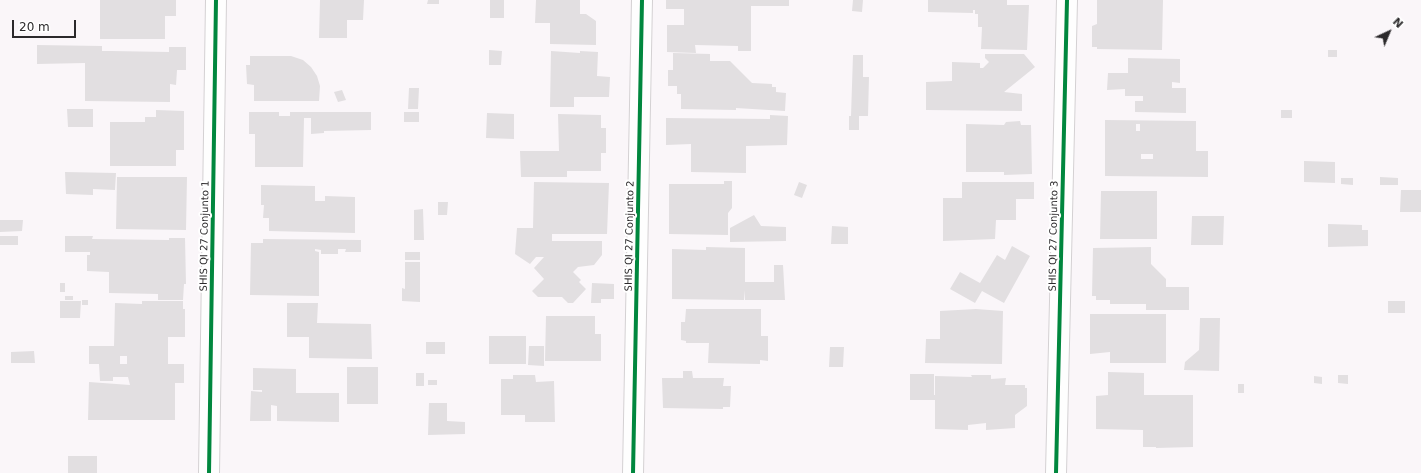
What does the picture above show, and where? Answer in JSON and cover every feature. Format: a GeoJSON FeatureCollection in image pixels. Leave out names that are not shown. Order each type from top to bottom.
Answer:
{"type":"FeatureCollection","features":[{"type":"Feature","properties":{"kind":"street","name":"SHIS QI 27 Conjunto 1"},"geometry":{"type":"LineString","coordinates":[[209,473],[216,0]]}},
{"type":"Feature","properties":{"kind":"street","name":"SHIS QI 27 Conjunto 2"},"geometry":{"type":"LineString","coordinates":[[633,473],[642,0]]}},
{"type":"Feature","properties":{"kind":"street","name":"SHIS QI 27 Conjunto 3"},"geometry":{"type":"LineString","coordinates":[[1056,473],[1067,0]]}},
{"type":"Feature","properties":{"kind":"building"},"geometry":{"type":"Polygon","coordinates":[[[100,0],[176,0],[176,16],[165,16],[165,39],[100,39],[100,0]]]}},
{"type":"Feature","properties":{"kind":"building"},"geometry":{"type":"Polygon","coordinates":[[[320,0],[364,0],[363,20],[347,20],[347,38],[319,38],[320,0]]]}},
{"type":"Feature","properties":{"kind":"building"},"geometry":{"type":"Polygon","coordinates":[[[428,0],[439,0],[439,4],[427,4],[428,0]]]}},
{"type":"Feature","properties":{"kind":"building"},"geometry":{"type":"Polygon","coordinates":[[[490,0],[504,0],[504,18],[490,18],[490,0]]]}},
{"type":"Feature","properties":{"kind":"building"},"geometry":{"type":"Polygon","coordinates":[[[536,0],[580,0],[580,14],[586,14],[596,21],[596,45],[550,44],[550,23],[535,23],[536,0]]]}},
{"type":"Feature","properties":{"kind":"building"},"geometry":{"type":"Polygon","coordinates":[[[666,0],[789,0],[789,6],[751,6],[751,51],[738,51],[738,46],[695,45],[696,53],[667,52],[667,25],[684,25],[684,9],[666,9],[666,0]]]}},
{"type":"Feature","properties":{"kind":"building"},"geometry":{"type":"Polygon","coordinates":[[[853,0],[863,0],[862,12],[852,11],[853,0]]]}},
{"type":"Feature","properties":{"kind":"building"},"geometry":{"type":"Polygon","coordinates":[[[928,0],[1007,0],[1007,5],[1029,5],[1027,50],[981,49],[982,27],[978,27],[978,14],[975,14],[975,10],[973,10],[973,13],[928,12],[928,0]]]}},
{"type":"Feature","properties":{"kind":"building"},"geometry":{"type":"Polygon","coordinates":[[[1097,0],[1163,0],[1162,50],[1097,49],[1097,47],[1092,47],[1092,26],[1097,24],[1097,0]]]}},
{"type":"Feature","properties":{"kind":"building"},"geometry":{"type":"Polygon","coordinates":[[[37,45],[102,46],[102,51],[169,52],[169,47],[186,47],[186,70],[177,70],[176,85],[170,84],[170,102],[85,101],[85,63],[37,64],[37,45]]]}},
{"type":"Feature","properties":{"kind":"building"},"geometry":{"type":"Polygon","coordinates":[[[489,50],[502,51],[501,65],[489,65],[489,50]]]}},
{"type":"Feature","properties":{"kind":"building"},"geometry":{"type":"Polygon","coordinates":[[[1328,50],[1337,50],[1337,57],[1328,57],[1328,50]]]}},
{"type":"Feature","properties":{"kind":"building"},"geometry":{"type":"Polygon","coordinates":[[[551,51],[580,53],[580,51],[598,52],[597,76],[610,77],[609,97],[574,97],[574,107],[550,107],[551,51]]]}},
{"type":"Feature","properties":{"kind":"building"},"geometry":{"type":"Polygon","coordinates":[[[673,53],[710,54],[710,61],[730,61],[752,83],[772,84],[772,87],[776,87],[776,92],[786,93],[785,111],[736,108],[736,110],[681,109],[681,94],[677,94],[677,86],[668,86],[668,70],[673,70],[673,53]]]}},
{"type":"Feature","properties":{"kind":"building"},"geometry":{"type":"Polygon","coordinates":[[[985,54],[1024,54],[1035,67],[1004,92],[1022,94],[1022,111],[926,110],[926,82],[952,81],[952,62],[980,63],[980,68],[983,68],[989,62],[985,58],[985,54]]]}},
{"type":"Feature","properties":{"kind":"building"},"geometry":{"type":"Polygon","coordinates":[[[853,55],[863,55],[863,77],[869,77],[868,116],[859,116],[859,130],[849,130],[849,116],[851,116],[853,55]]]}},
{"type":"Feature","properties":{"kind":"building"},"geometry":{"type":"Polygon","coordinates":[[[250,56],[291,56],[303,60],[311,67],[317,76],[320,86],[319,101],[254,101],[254,85],[247,84],[246,65],[250,65],[250,56]]]}},
{"type":"Feature","properties":{"kind":"building"},"geometry":{"type":"Polygon","coordinates":[[[1128,58],[1180,59],[1180,83],[1172,82],[1172,88],[1186,88],[1186,113],[1135,112],[1135,101],[1143,101],[1143,96],[1125,96],[1125,89],[1107,90],[1108,73],[1128,73],[1128,58]]]}},
{"type":"Feature","properties":{"kind":"building"},"geometry":{"type":"Polygon","coordinates":[[[409,88],[419,88],[418,109],[408,109],[409,88]]]}},
{"type":"Feature","properties":{"kind":"building"},"geometry":{"type":"Polygon","coordinates":[[[342,90],[346,100],[338,102],[334,92],[342,90]]]}},
{"type":"Feature","properties":{"kind":"building"},"geometry":{"type":"Polygon","coordinates":[[[67,109],[93,109],[93,127],[68,127],[67,109]]]}},
{"type":"Feature","properties":{"kind":"building"},"geometry":{"type":"Polygon","coordinates":[[[156,110],[184,111],[184,150],[176,150],[176,166],[110,166],[110,122],[145,122],[145,117],[156,117],[156,110]]]}},
{"type":"Feature","properties":{"kind":"building"},"geometry":{"type":"Polygon","coordinates":[[[1281,110],[1292,110],[1292,118],[1281,118],[1281,110]]]}},
{"type":"Feature","properties":{"kind":"building"},"geometry":{"type":"Polygon","coordinates":[[[249,112],[279,112],[279,116],[290,116],[290,112],[371,112],[371,130],[324,131],[324,133],[311,134],[311,118],[304,118],[303,167],[255,167],[255,134],[249,134],[249,112]]]}},
{"type":"Feature","properties":{"kind":"building"},"geometry":{"type":"Polygon","coordinates":[[[404,112],[419,112],[419,122],[404,122],[404,112]]]}},
{"type":"Feature","properties":{"kind":"building"},"geometry":{"type":"Polygon","coordinates":[[[487,113],[514,114],[514,139],[486,138],[487,113]]]}},
{"type":"Feature","properties":{"kind":"building"},"geometry":{"type":"Polygon","coordinates":[[[558,114],[601,115],[601,128],[606,128],[606,153],[601,153],[601,171],[567,171],[567,177],[521,177],[520,151],[559,151],[558,114]]]}},
{"type":"Feature","properties":{"kind":"building"},"geometry":{"type":"Polygon","coordinates":[[[770,115],[788,116],[787,145],[746,146],[746,173],[691,172],[691,144],[666,145],[666,118],[770,119],[770,115]]]}},
{"type":"Feature","properties":{"kind":"building"},"geometry":{"type":"Polygon","coordinates":[[[1105,120],[1196,121],[1196,151],[1208,151],[1208,177],[1105,176],[1105,120]],[[1136,124],[1136,131],[1140,131],[1140,124],[1136,124]],[[1141,154],[1141,159],[1153,159],[1153,154],[1141,154]]]}},
{"type":"Feature","properties":{"kind":"building"},"geometry":{"type":"Polygon","coordinates":[[[1020,121],[1021,125],[1031,125],[1032,174],[1004,175],[1004,172],[966,172],[966,124],[1004,125],[1006,122],[1020,121]]]}},
{"type":"Feature","properties":{"kind":"building"},"geometry":{"type":"Polygon","coordinates":[[[1304,161],[1335,162],[1335,183],[1304,182],[1304,161]]]}},
{"type":"Feature","properties":{"kind":"building"},"geometry":{"type":"Polygon","coordinates":[[[65,172],[116,173],[115,190],[93,189],[93,195],[66,194],[65,172]]]}},
{"type":"Feature","properties":{"kind":"building"},"geometry":{"type":"Polygon","coordinates":[[[117,177],[187,177],[186,230],[116,229],[117,177]]]}},
{"type":"Feature","properties":{"kind":"building"},"geometry":{"type":"Polygon","coordinates":[[[1380,177],[1398,178],[1398,185],[1380,185],[1380,177]]]}},
{"type":"Feature","properties":{"kind":"building"},"geometry":{"type":"Polygon","coordinates":[[[1341,178],[1353,178],[1353,185],[1341,184],[1341,178]]]}},
{"type":"Feature","properties":{"kind":"building"},"geometry":{"type":"Polygon","coordinates":[[[724,181],[732,181],[732,208],[728,213],[728,235],[669,234],[669,184],[724,184],[724,181]]]}},
{"type":"Feature","properties":{"kind":"building"},"geometry":{"type":"Polygon","coordinates":[[[534,182],[609,183],[607,234],[552,234],[552,241],[602,241],[602,255],[594,265],[578,267],[573,272],[581,280],[579,282],[586,289],[573,303],[568,303],[562,297],[538,297],[532,291],[544,279],[534,268],[544,257],[536,257],[530,264],[515,254],[517,228],[533,228],[534,182]]]}},
{"type":"Feature","properties":{"kind":"building"},"geometry":{"type":"Polygon","coordinates":[[[799,182],[807,185],[802,198],[794,195],[799,182]]]}},
{"type":"Feature","properties":{"kind":"building"},"geometry":{"type":"Polygon","coordinates":[[[962,182],[1034,182],[1034,199],[1016,199],[1016,220],[996,220],[995,239],[943,241],[943,198],[962,198],[962,182]]]}},
{"type":"Feature","properties":{"kind":"building"},"geometry":{"type":"Polygon","coordinates":[[[261,185],[315,186],[315,201],[325,201],[325,196],[355,197],[355,233],[269,231],[269,218],[263,218],[264,205],[261,205],[261,185]]]}},
{"type":"Feature","properties":{"kind":"building"},"geometry":{"type":"Polygon","coordinates":[[[1401,190],[1421,190],[1421,212],[1400,212],[1401,190]]]}},
{"type":"Feature","properties":{"kind":"building"},"geometry":{"type":"Polygon","coordinates":[[[1101,191],[1157,191],[1157,239],[1100,239],[1101,191]]]}},
{"type":"Feature","properties":{"kind":"building"},"geometry":{"type":"Polygon","coordinates":[[[438,202],[448,202],[447,215],[438,215],[438,202]]]}},
{"type":"Feature","properties":{"kind":"building"},"geometry":{"type":"Polygon","coordinates":[[[423,209],[424,240],[414,240],[414,210],[423,209]]]}},
{"type":"Feature","properties":{"kind":"building"},"geometry":{"type":"Polygon","coordinates":[[[754,215],[761,226],[786,227],[786,241],[730,242],[730,228],[754,215]]]}},
{"type":"Feature","properties":{"kind":"building"},"geometry":{"type":"Polygon","coordinates":[[[1192,216],[1224,216],[1223,245],[1191,245],[1192,216]]]}},
{"type":"Feature","properties":{"kind":"building"},"geometry":{"type":"Polygon","coordinates":[[[0,220],[23,220],[22,231],[0,232],[0,220]]]}},
{"type":"Feature","properties":{"kind":"building"},"geometry":{"type":"Polygon","coordinates":[[[1328,224],[1362,225],[1362,230],[1368,230],[1368,246],[1328,247],[1328,224]]]}},
{"type":"Feature","properties":{"kind":"building"},"geometry":{"type":"Polygon","coordinates":[[[832,226],[848,227],[848,244],[831,244],[832,226]]]}},
{"type":"Feature","properties":{"kind":"building"},"geometry":{"type":"Polygon","coordinates":[[[0,236],[18,236],[18,245],[0,245],[0,236]]]}},
{"type":"Feature","properties":{"kind":"building"},"geometry":{"type":"Polygon","coordinates":[[[65,236],[93,236],[92,239],[169,240],[169,238],[185,238],[186,284],[184,284],[183,300],[158,300],[158,294],[109,293],[109,272],[87,271],[87,255],[90,255],[90,252],[65,252],[65,236]]]}},
{"type":"Feature","properties":{"kind":"building"},"geometry":{"type":"Polygon","coordinates":[[[263,239],[361,240],[361,252],[345,252],[346,249],[338,249],[338,254],[321,254],[321,250],[315,249],[315,251],[319,252],[319,296],[250,295],[251,243],[263,243],[263,239]]]}},
{"type":"Feature","properties":{"kind":"building"},"geometry":{"type":"Polygon","coordinates":[[[1012,246],[1030,256],[1004,303],[982,291],[975,303],[950,289],[960,272],[980,283],[997,255],[1005,260],[1012,246]]]}},
{"type":"Feature","properties":{"kind":"building"},"geometry":{"type":"Polygon","coordinates":[[[706,247],[745,248],[745,282],[774,282],[774,265],[783,265],[785,300],[745,300],[745,290],[744,300],[672,299],[672,249],[706,250],[706,247]]]}},
{"type":"Feature","properties":{"kind":"building"},"geometry":{"type":"Polygon","coordinates":[[[1151,247],[1151,264],[1166,279],[1166,287],[1189,287],[1189,310],[1146,310],[1146,304],[1110,304],[1110,300],[1096,300],[1096,296],[1092,296],[1093,248],[1151,247]]]}},
{"type":"Feature","properties":{"kind":"building"},"geometry":{"type":"Polygon","coordinates":[[[405,252],[420,252],[420,260],[405,260],[405,252]]]}},
{"type":"Feature","properties":{"kind":"building"},"geometry":{"type":"Polygon","coordinates":[[[405,262],[420,262],[420,302],[402,301],[402,288],[405,289],[405,262]]]}},
{"type":"Feature","properties":{"kind":"building"},"geometry":{"type":"Polygon","coordinates":[[[60,283],[65,283],[65,292],[60,292],[60,283]]]}},
{"type":"Feature","properties":{"kind":"building"},"geometry":{"type":"Polygon","coordinates":[[[592,283],[614,284],[614,299],[601,299],[601,303],[591,303],[592,283]]]}},
{"type":"Feature","properties":{"kind":"building"},"geometry":{"type":"Polygon","coordinates":[[[65,296],[73,296],[73,300],[65,300],[65,296]]]}},
{"type":"Feature","properties":{"kind":"building"},"geometry":{"type":"Polygon","coordinates":[[[82,300],[88,300],[88,305],[82,305],[82,300]]]}},
{"type":"Feature","properties":{"kind":"building"},"geometry":{"type":"Polygon","coordinates":[[[60,301],[81,301],[80,318],[60,318],[60,301]]]}},
{"type":"Feature","properties":{"kind":"building"},"geometry":{"type":"Polygon","coordinates":[[[142,301],[183,301],[183,309],[185,309],[185,337],[168,337],[168,364],[184,364],[184,383],[175,383],[175,420],[88,420],[89,382],[130,385],[128,377],[113,377],[113,381],[100,381],[99,364],[89,364],[89,346],[114,346],[115,303],[142,304],[142,301]],[[120,356],[120,364],[127,364],[127,356],[120,356]]]}},
{"type":"Feature","properties":{"kind":"building"},"geometry":{"type":"Polygon","coordinates":[[[1388,301],[1405,301],[1405,313],[1388,313],[1388,301]]]}},
{"type":"Feature","properties":{"kind":"building"},"geometry":{"type":"Polygon","coordinates":[[[287,303],[318,303],[317,323],[371,324],[372,359],[309,358],[309,337],[287,337],[287,303]]]}},
{"type":"Feature","properties":{"kind":"building"},"geometry":{"type":"Polygon","coordinates":[[[686,309],[761,309],[761,336],[768,336],[768,361],[760,360],[760,364],[708,363],[709,343],[686,343],[686,341],[681,340],[681,322],[685,322],[686,309]]]}},
{"type":"Feature","properties":{"kind":"building"},"geometry":{"type":"Polygon","coordinates":[[[976,309],[1003,311],[1002,364],[925,363],[926,339],[940,339],[940,311],[976,309]]]}},
{"type":"Feature","properties":{"kind":"building"},"geometry":{"type":"Polygon","coordinates":[[[1090,314],[1166,314],[1166,363],[1110,363],[1110,352],[1090,354],[1090,314]]]}},
{"type":"Feature","properties":{"kind":"building"},"geometry":{"type":"Polygon","coordinates":[[[546,316],[595,316],[595,334],[601,334],[601,361],[545,361],[546,316]]]}},
{"type":"Feature","properties":{"kind":"building"},"geometry":{"type":"Polygon","coordinates":[[[1200,318],[1220,318],[1219,371],[1184,370],[1185,362],[1199,350],[1200,318]]]}},
{"type":"Feature","properties":{"kind":"building"},"geometry":{"type":"Polygon","coordinates":[[[489,336],[526,336],[526,364],[489,364],[489,336]]]}},
{"type":"Feature","properties":{"kind":"building"},"geometry":{"type":"Polygon","coordinates":[[[426,342],[445,342],[445,354],[426,354],[426,342]]]}},
{"type":"Feature","properties":{"kind":"building"},"geometry":{"type":"Polygon","coordinates":[[[529,346],[544,346],[544,366],[528,365],[529,346]]]}},
{"type":"Feature","properties":{"kind":"building"},"geometry":{"type":"Polygon","coordinates":[[[830,347],[844,347],[843,367],[829,367],[830,347]]]}},
{"type":"Feature","properties":{"kind":"building"},"geometry":{"type":"Polygon","coordinates":[[[34,351],[35,363],[11,363],[11,352],[34,351]]]}},
{"type":"Feature","properties":{"kind":"building"},"geometry":{"type":"Polygon","coordinates":[[[347,367],[378,367],[378,404],[347,404],[347,367]]]}},
{"type":"Feature","properties":{"kind":"building"},"geometry":{"type":"Polygon","coordinates":[[[253,368],[296,369],[296,393],[339,393],[339,422],[277,421],[277,406],[271,405],[271,421],[250,421],[251,391],[262,392],[262,390],[253,390],[253,368]]]}},
{"type":"Feature","properties":{"kind":"building"},"geometry":{"type":"Polygon","coordinates":[[[683,371],[692,371],[693,378],[724,378],[723,386],[731,386],[730,407],[723,407],[723,409],[663,408],[662,378],[683,378],[683,371]]]}},
{"type":"Feature","properties":{"kind":"building"},"geometry":{"type":"Polygon","coordinates":[[[1108,372],[1144,373],[1144,395],[1193,395],[1193,447],[1143,447],[1143,430],[1096,429],[1096,396],[1108,395],[1108,372]]]}},
{"type":"Feature","properties":{"kind":"building"},"geometry":{"type":"Polygon","coordinates":[[[416,373],[424,373],[424,386],[416,386],[416,373]]]}},
{"type":"Feature","properties":{"kind":"building"},"geometry":{"type":"Polygon","coordinates":[[[910,374],[934,374],[934,395],[935,376],[972,377],[971,375],[991,375],[991,379],[1006,378],[1005,385],[1025,385],[1025,388],[1027,388],[1027,406],[1015,415],[1015,428],[986,430],[986,423],[968,425],[968,430],[935,429],[935,400],[910,400],[910,374]]]}},
{"type":"Feature","properties":{"kind":"building"},"geometry":{"type":"Polygon","coordinates":[[[513,375],[535,375],[536,382],[554,381],[555,422],[525,422],[525,415],[501,415],[501,379],[513,379],[513,375]]]}},
{"type":"Feature","properties":{"kind":"building"},"geometry":{"type":"Polygon","coordinates":[[[1338,375],[1348,375],[1348,384],[1338,383],[1338,375]]]}},
{"type":"Feature","properties":{"kind":"building"},"geometry":{"type":"Polygon","coordinates":[[[1314,376],[1322,377],[1322,384],[1314,383],[1314,376]]]}},
{"type":"Feature","properties":{"kind":"building"},"geometry":{"type":"Polygon","coordinates":[[[428,380],[437,380],[437,385],[428,385],[428,380]]]}},
{"type":"Feature","properties":{"kind":"building"},"geometry":{"type":"Polygon","coordinates":[[[1238,384],[1244,384],[1244,393],[1238,393],[1238,384]]]}},
{"type":"Feature","properties":{"kind":"building"},"geometry":{"type":"Polygon","coordinates":[[[429,403],[447,403],[447,421],[465,422],[465,434],[428,435],[429,403]]]}},
{"type":"Feature","properties":{"kind":"building"},"geometry":{"type":"Polygon","coordinates":[[[68,456],[97,456],[97,473],[68,473],[68,456]]]}},
{"type":"Feature","properties":{"kind":"cycle path"},"geometry":{"type":"LineString","coordinates":[[209,473],[216,0]]}},
{"type":"Feature","properties":{"kind":"cycle path"},"geometry":{"type":"LineString","coordinates":[[633,473],[642,0]]}},
{"type":"Feature","properties":{"kind":"cycle path"},"geometry":{"type":"LineString","coordinates":[[1056,473],[1067,0]]}}]}
